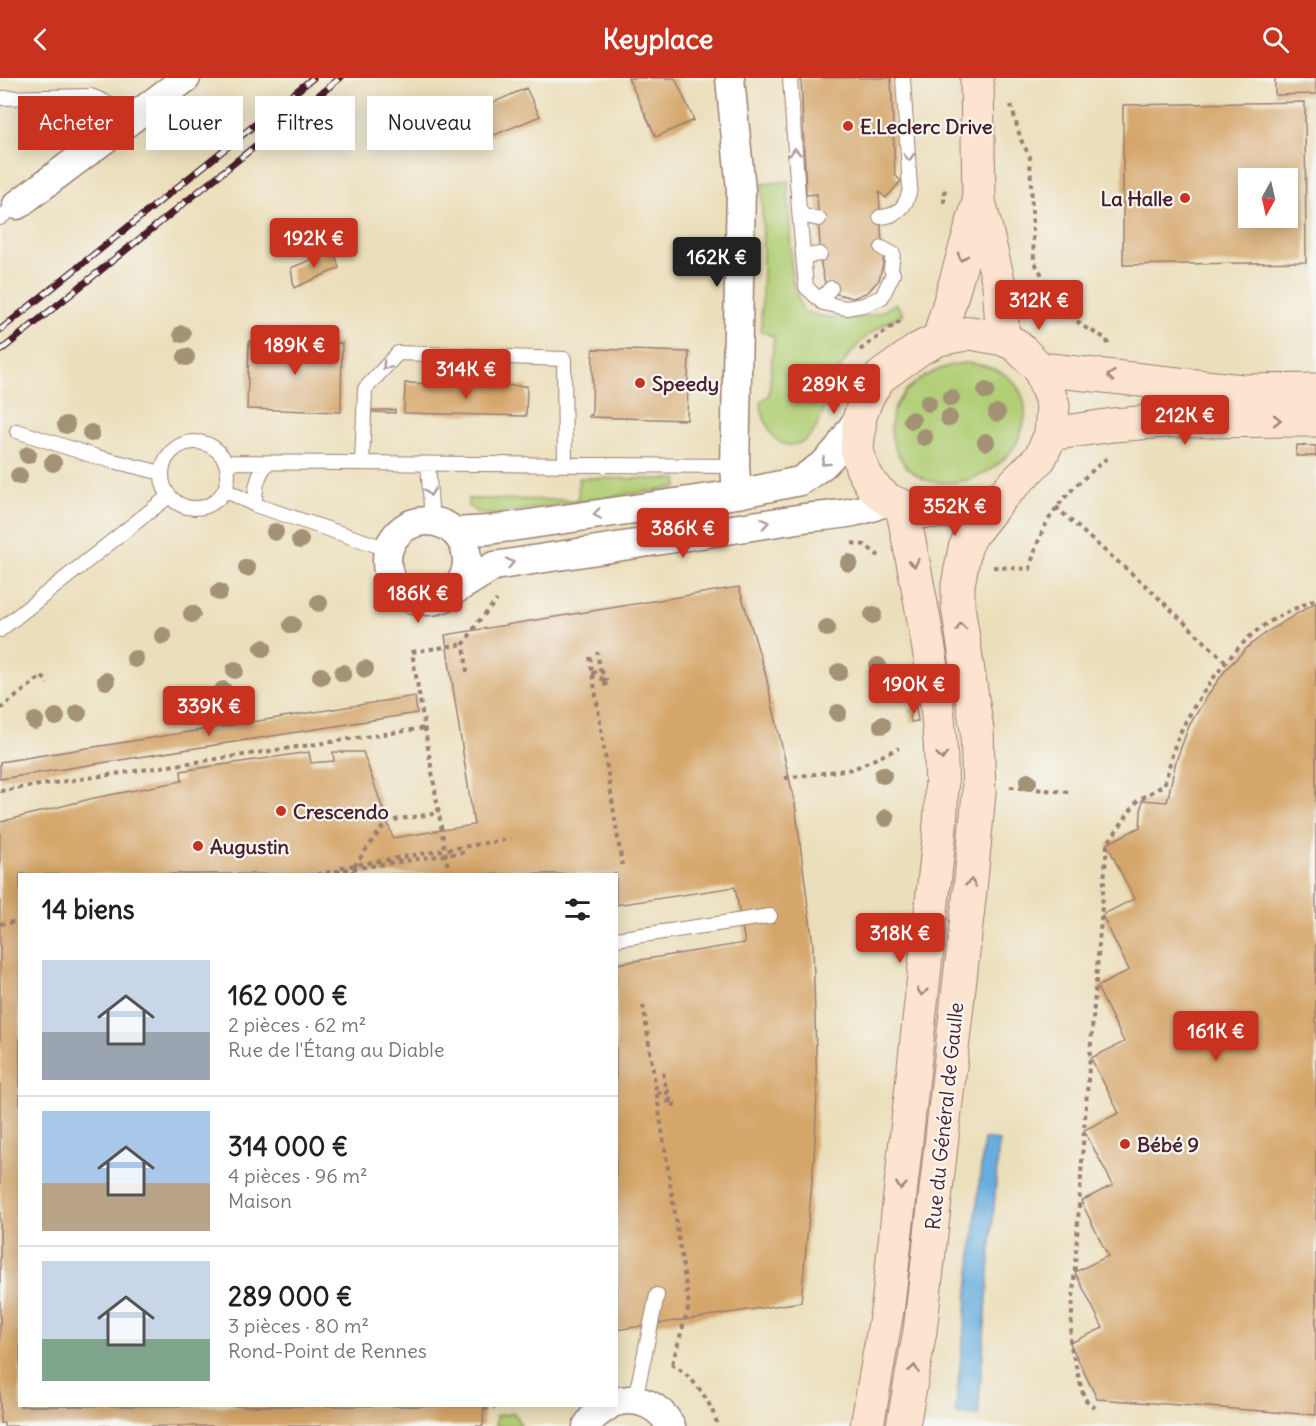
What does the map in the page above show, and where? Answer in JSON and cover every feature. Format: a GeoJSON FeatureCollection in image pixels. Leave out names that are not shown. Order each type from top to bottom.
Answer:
{"type":"FeatureCollection","features":[{"type":"Feature","properties":{"kind":"main road"},"geometry":{"type":"LineString","coordinates":[[977,78],[979,201],[999,284],[1003,339]]}},
{"type":"Feature","properties":{"kind":"main road"},"geometry":{"type":"LineString","coordinates":[[939,339],[979,201]]}},
{"type":"Feature","properties":{"kind":"main road"},"geometry":{"type":"LineString","coordinates":[[971,333],[1003,339],[1016,345],[1040,369],[1053,405],[1051,434],[1040,458],[1002,496],[974,508],[950,512],[923,511],[895,503],[872,486],[862,468],[857,450],[860,416],[868,395],[880,377],[900,361],[939,339],[971,333]]}},
{"type":"Feature","properties":{"kind":"main road"},"geometry":{"type":"LineString","coordinates":[[1040,369],[1242,391],[1316,390]]}},
{"type":"Feature","properties":{"kind":"main road"},"geometry":{"type":"LineString","coordinates":[[1051,434],[1113,425],[1166,421],[1316,420]]}},
{"type":"Feature","properties":{"kind":"main road","name":"Rue du Général de Gaulle"},"geometry":{"type":"LineString","coordinates":[[903,1426],[920,1331],[979,793],[976,729],[958,606],[958,585],[965,548],[971,535],[1002,496]]}},
{"type":"Feature","properties":{"kind":"main road","name":"Rue du Général de Gaulle"},"geometry":{"type":"LineString","coordinates":[[867,1426],[888,1305],[943,790],[940,732],[924,620],[914,561],[895,503]]}},
{"type":"Feature","properties":{"kind":"street"},"geometry":{"type":"LineString","coordinates":[[134,117],[186,78]]}},
{"type":"Feature","properties":{"kind":"street"},"geometry":{"type":"LineString","coordinates":[[730,78],[741,190],[736,494]]}},
{"type":"Feature","properties":{"kind":"street"},"geometry":{"type":"LineString","coordinates":[[9,212],[90,150]]}},
{"type":"Feature","properties":{"kind":"street"},"geometry":{"type":"LineString","coordinates":[[860,416],[838,449],[824,464],[800,481],[736,494],[489,530],[444,526],[421,521],[410,524],[393,539],[388,549],[386,559],[390,579],[406,596],[417,601],[429,602],[449,595],[494,566],[804,518],[852,513],[895,503]]}},
{"type":"Feature","properties":{"kind":"street"},"geometry":{"type":"LineString","coordinates":[[444,526],[463,542],[467,559],[464,578],[458,588]]}},
{"type":"Feature","properties":{"kind":"street"},"geometry":{"type":"LineString","coordinates":[[626,1401],[648,1404],[658,1410],[671,1426]]}},
{"type":"Feature","properties":{"kind":"street"},"geometry":{"type":"LineString","coordinates":[[587,1426],[595,1415],[607,1407]]}},
{"type":"Feature","properties":{"kind":"lane"},"geometry":{"type":"LineString","coordinates":[[790,78],[806,287],[824,303],[843,302],[846,308],[862,300],[882,297],[881,286],[893,274],[887,267],[893,254],[882,248]]}},
{"type":"Feature","properties":{"kind":"lane"},"geometry":{"type":"LineString","coordinates":[[880,217],[890,216],[901,210],[908,202],[910,188],[903,78]]}},
{"type":"Feature","properties":{"kind":"lane"},"geometry":{"type":"LineString","coordinates":[[0,98],[18,98]]}},
{"type":"Feature","properties":{"kind":"lane"},"geometry":{"type":"LineString","coordinates":[[799,210],[804,216],[819,219]]}},
{"type":"Feature","properties":{"kind":"lane"},"geometry":{"type":"LineString","coordinates":[[803,256],[820,254]]}},
{"type":"Feature","properties":{"kind":"lane"},"geometry":{"type":"LineString","coordinates":[[820,300],[831,288]]}},
{"type":"Feature","properties":{"kind":"lane"},"geometry":{"type":"LineString","coordinates":[[362,464],[365,389],[398,353],[564,359],[564,465]]}},
{"type":"Feature","properties":{"kind":"lane"},"geometry":{"type":"LineString","coordinates":[[17,431],[97,458],[162,473]]}},
{"type":"Feature","properties":{"kind":"lane"},"geometry":{"type":"LineString","coordinates":[[187,443],[208,444],[226,462],[228,481],[225,490],[219,498],[203,507],[184,507],[169,496],[165,489],[162,473],[164,463],[177,447],[187,443]]}},
{"type":"Feature","properties":{"kind":"lane"},"geometry":{"type":"LineString","coordinates":[[226,462],[735,466]]}},
{"type":"Feature","properties":{"kind":"lane"},"geometry":{"type":"LineString","coordinates":[[255,505],[257,477],[267,463]]}},
{"type":"Feature","properties":{"kind":"lane"},"geometry":{"type":"LineString","coordinates":[[428,464],[444,526]]}},
{"type":"Feature","properties":{"kind":"lane"},"geometry":{"type":"LineString","coordinates":[[225,490],[255,505],[388,549]]}},
{"type":"Feature","properties":{"kind":"lane"},"geometry":{"type":"LineString","coordinates":[[0,630],[169,496]]}},
{"type":"Feature","properties":{"kind":"lane"},"geometry":{"type":"LineString","coordinates":[[618,939],[770,916]]}},
{"type":"Feature","properties":{"kind":"lane"},"geometry":{"type":"LineString","coordinates":[[626,1401],[644,1359],[657,1295]]}},
{"type":"Feature","properties":{"kind":"path"},"geometry":{"type":"LineString","coordinates":[[1009,99],[1020,140],[1030,157],[1034,261],[1052,293],[1082,326],[1107,339],[1109,350]]}},
{"type":"Feature","properties":{"kind":"path"},"geometry":{"type":"LineString","coordinates":[[983,566],[1030,569],[1035,546],[1056,506],[1072,488],[1109,456]]}},
{"type":"Feature","properties":{"kind":"path"},"geometry":{"type":"LineString","coordinates":[[1056,506],[1144,584],[1226,662]]}},
{"type":"Feature","properties":{"kind":"path"},"geometry":{"type":"LineString","coordinates":[[842,543],[864,545],[884,561]]}},
{"type":"Feature","properties":{"kind":"path"},"geometry":{"type":"LineString","coordinates":[[467,672],[464,644],[478,622],[503,593]]}},
{"type":"Feature","properties":{"kind":"path"},"geometry":{"type":"LineString","coordinates":[[1095,1408],[1084,1398],[1070,1343],[1107,844],[1138,800],[1164,785],[1177,740],[1194,709],[1226,662],[1258,630],[1316,599]]}},
{"type":"Feature","properties":{"kind":"path"},"geometry":{"type":"LineString","coordinates":[[449,873],[412,652],[464,644]]}},
{"type":"Feature","properties":{"kind":"path"},"geometry":{"type":"LineString","coordinates":[[592,673],[602,671],[604,680],[607,680],[608,684],[603,685],[602,680],[600,670],[597,652]]}},
{"type":"Feature","properties":{"kind":"path"},"geometry":{"type":"LineString","coordinates":[[590,657],[622,865]]}},
{"type":"Feature","properties":{"kind":"path"},"geometry":{"type":"LineString","coordinates":[[0,709],[42,676],[48,684]]}},
{"type":"Feature","properties":{"kind":"path"},"geometry":{"type":"LineString","coordinates":[[0,791],[425,728]]}},
{"type":"Feature","properties":{"kind":"path"},"geometry":{"type":"LineString","coordinates":[[785,778],[853,769],[899,748]]}},
{"type":"Feature","properties":{"kind":"path"},"geometry":{"type":"LineString","coordinates":[[1008,787],[1069,792]]}},
{"type":"Feature","properties":{"kind":"path"},"geometry":{"type":"LineString","coordinates":[[352,869],[387,821],[439,813]]}},
{"type":"Feature","properties":{"kind":"path"},"geometry":{"type":"LineString","coordinates":[[339,873],[338,868],[510,839]]}},
{"type":"Feature","properties":{"kind":"path"},"geometry":{"type":"LineString","coordinates":[[324,873],[465,852]]}},
{"type":"Feature","properties":{"kind":"path"},"geometry":{"type":"LineString","coordinates":[[352,869],[354,873]]}},
{"type":"Feature","properties":{"kind":"path"},"geometry":{"type":"LineString","coordinates":[[0,924],[18,921]]}},
{"type":"Feature","properties":{"kind":"path"},"geometry":{"type":"LineString","coordinates":[[643,1005],[689,1306],[672,1364]]}},
{"type":"Feature","properties":{"kind":"path"},"geometry":{"type":"LineString","coordinates":[[657,1093],[668,1091],[674,1105],[669,1105],[668,1100],[666,1091],[663,1072]]}},
{"type":"Feature","properties":{"kind":"path"},"geometry":{"type":"LineString","coordinates":[[644,1359],[672,1364],[687,1375],[709,1401],[718,1426]]}},
{"type":"Feature","properties":{"kind":"path"},"geometry":{"type":"LineString","coordinates":[[484,1409],[497,1407]]}},
{"type":"Feature","properties":{"kind":"green space"},"geometry":{"type":"Polygon","coordinates":[[[788,181],[792,281],[803,311],[839,319],[851,319],[886,310],[896,303],[903,314],[876,330],[857,346],[838,372],[820,421],[814,430],[808,438],[788,445],[781,443],[773,436],[762,412],[761,401],[769,395],[774,337],[761,331],[762,184],[788,181]]]}},
{"type":"Feature","properties":{"kind":"green space"},"geometry":{"type":"Polygon","coordinates":[[[963,363],[996,370],[1016,385],[1025,405],[1023,428],[1012,450],[993,468],[968,480],[937,482],[925,479],[914,473],[898,454],[891,430],[892,417],[901,397],[916,382],[934,372],[963,363]]]}},
{"type":"Feature","properties":{"kind":"green space"},"geometry":{"type":"Polygon","coordinates":[[[579,478],[677,479],[678,487],[491,515],[479,513],[468,506],[468,499],[578,500],[579,478]]]}},
{"type":"Feature","properties":{"kind":"green space"},"geometry":{"type":"Polygon","coordinates":[[[514,1413],[521,1426],[496,1426],[496,1416],[514,1413]]]}},
{"type":"Feature","properties":{"kind":"water"},"geometry":{"type":"Polygon","coordinates":[[[984,1139],[999,1141],[978,1416],[955,1414],[984,1139]]]}},
{"type":"Feature","properties":{"kind":"building"},"geometry":{"type":"Polygon","coordinates":[[[628,78],[675,78],[694,120],[656,137],[628,78]]]}},
{"type":"Feature","properties":{"kind":"building","name":"E.Leclerc Drive"},"geometry":{"type":"Polygon","coordinates":[[[801,78],[891,78],[895,175],[901,181],[886,198],[879,192],[883,263],[879,280],[868,292],[853,298],[837,294],[825,283],[821,265],[817,194],[806,195],[801,78]]]}},
{"type":"Feature","properties":{"kind":"building"},"geometry":{"type":"Polygon","coordinates":[[[1275,78],[1316,78],[1316,94],[1275,95],[1275,78]]]}},
{"type":"Feature","properties":{"kind":"building"},"geometry":{"type":"Polygon","coordinates":[[[526,88],[540,116],[493,136],[493,103],[526,88]]]}},
{"type":"Feature","properties":{"kind":"building","name":"La Halle"},"geometry":{"type":"Polygon","coordinates":[[[1305,102],[1306,262],[1123,265],[1123,105],[1305,102]]]}},
{"type":"Feature","properties":{"kind":"building"},"geometry":{"type":"Polygon","coordinates":[[[334,250],[339,268],[294,288],[291,268],[334,250]]]}},
{"type":"Feature","properties":{"kind":"building"},"geometry":{"type":"Polygon","coordinates":[[[249,341],[342,343],[341,412],[247,409],[249,341]]]}},
{"type":"Feature","properties":{"kind":"building","name":"Speedy"},"geometry":{"type":"Polygon","coordinates":[[[593,349],[689,352],[687,420],[589,417],[592,415],[593,349]]]}},
{"type":"Feature","properties":{"kind":"building"},"geometry":{"type":"Polygon","coordinates":[[[405,383],[527,386],[526,416],[404,413],[405,383]]]}},
{"type":"Feature","properties":{"kind":"building"},"geometry":{"type":"Polygon","coordinates":[[[372,410],[395,410],[395,413],[371,412],[372,410]]]}},
{"type":"Feature","properties":{"kind":"building"},"geometry":{"type":"Polygon","coordinates":[[[1297,445],[1316,446],[1316,456],[1296,456],[1297,445]]]}},
{"type":"Feature","properties":{"kind":"building"},"geometry":{"type":"Polygon","coordinates":[[[739,587],[765,672],[795,804],[813,945],[817,1092],[814,1160],[801,1302],[618,1330],[618,964],[745,943],[735,887],[618,905],[618,873],[18,873],[18,1407],[484,1407],[483,1426],[4,1426],[4,1423],[0,1423],[0,822],[94,798],[182,781],[181,771],[309,752],[311,763],[334,761],[333,752],[363,752],[393,838],[474,825],[445,635],[739,587]]]}},
{"type":"Feature","properties":{"kind":"building"},"geometry":{"type":"Polygon","coordinates":[[[1316,602],[1316,1415],[1097,1399],[1070,1343],[1103,1328],[1075,1272],[1108,1256],[1081,1201],[1113,1185],[1084,1130],[1119,1113],[1091,1058],[1124,1042],[1097,987],[1129,970],[1102,915],[1134,899],[1107,844],[1140,827],[1142,800],[1167,802],[1176,761],[1189,726],[1227,668],[1250,645],[1270,630],[1316,602]]]}},
{"type":"Feature","properties":{"kind":"building"},"geometry":{"type":"Polygon","coordinates":[[[415,696],[417,713],[0,779],[0,762],[415,696]]]}},
{"type":"Feature","properties":{"kind":"building"},"geometry":{"type":"Polygon","coordinates":[[[916,708],[918,721],[911,722],[909,709],[916,708]]]}},
{"type":"Feature","properties":{"kind":"railway"},"geometry":{"type":"LineString","coordinates":[[0,330],[313,78]]}},
{"type":"Feature","properties":{"kind":"railway"},"geometry":{"type":"LineString","coordinates":[[0,351],[340,78]]}},
{"type":"Feature","properties":{"kind":"place","name":"E.Leclerc Drive"},"geometry":{"type":"Point","coordinates":[848,126]}},
{"type":"Feature","properties":{"kind":"place","name":"La Halle"},"geometry":{"type":"Point","coordinates":[1185,198]}},
{"type":"Feature","properties":{"kind":"place","name":"Speedy"},"geometry":{"type":"Point","coordinates":[640,383]}},
{"type":"Feature","properties":{"kind":"place","name":"Crescendo"},"geometry":{"type":"Point","coordinates":[281,811]}},
{"type":"Feature","properties":{"kind":"place","name":"Augustin"},"geometry":{"type":"Point","coordinates":[198,846]}},
{"type":"Feature","properties":{"kind":"place","name":"Bébé 9"},"geometry":{"type":"Point","coordinates":[1125,1144]}}]}
